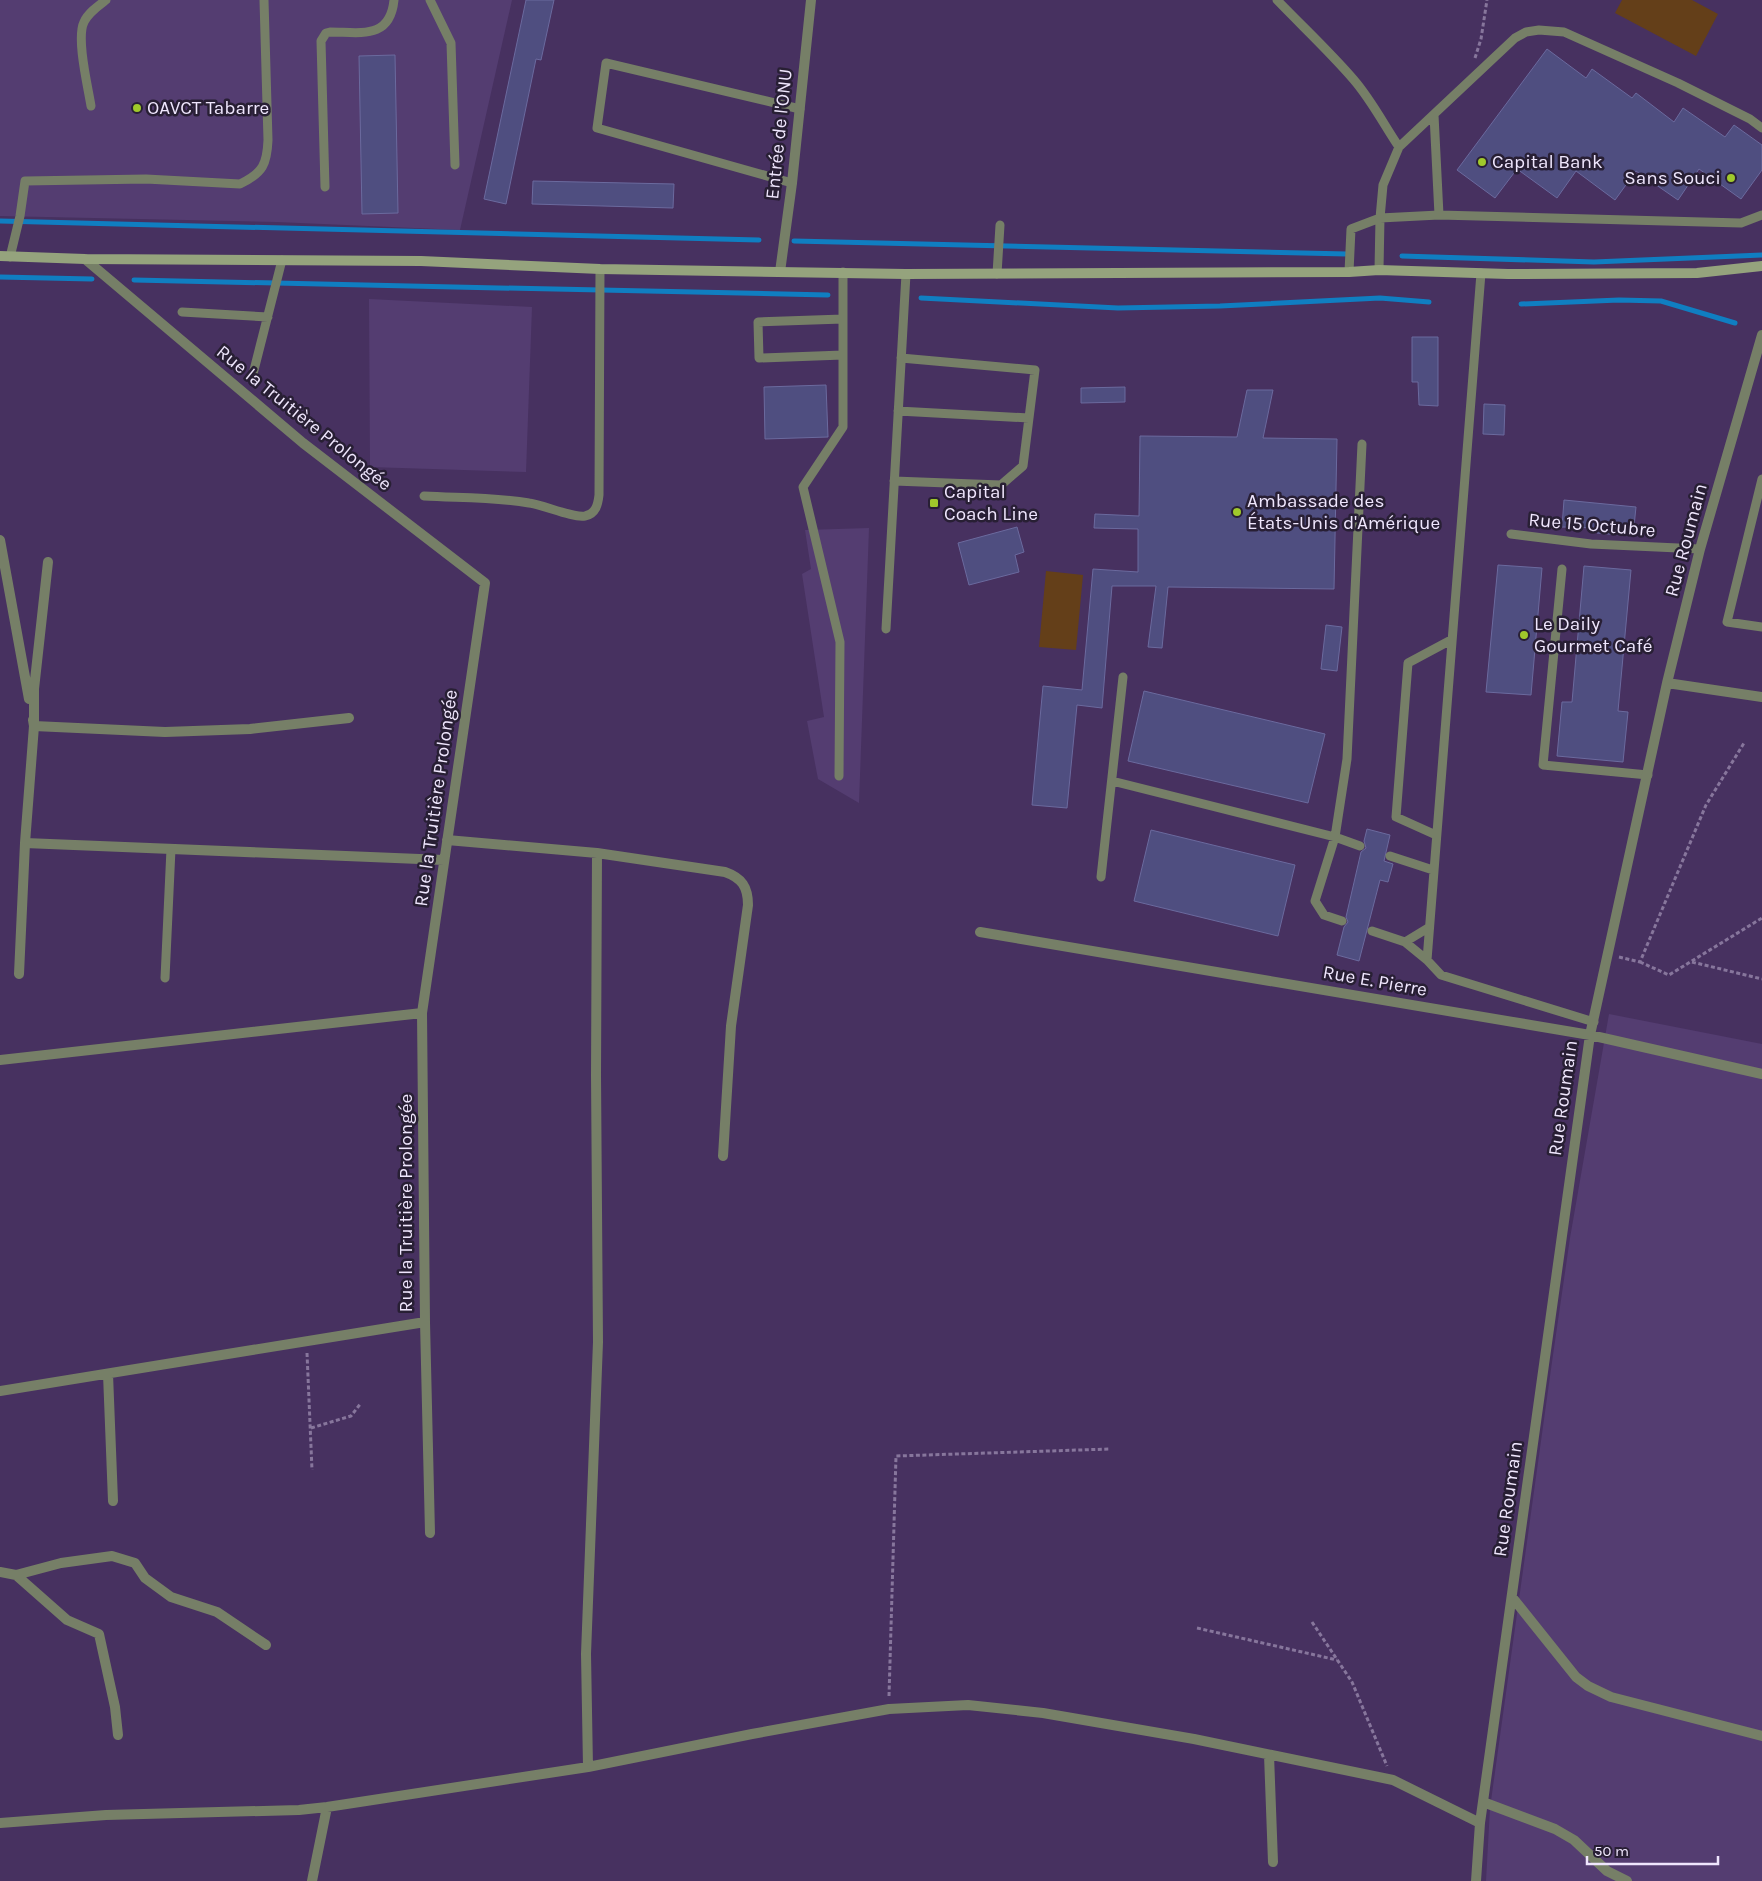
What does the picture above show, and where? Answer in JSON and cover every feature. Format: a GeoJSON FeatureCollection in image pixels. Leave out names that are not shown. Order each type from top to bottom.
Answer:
{"type":"FeatureCollection","features":[{"type":"Feature","properties":{"kind":"main road"},"geometry":{"type":"LineString","coordinates":[[5,256],[85,259],[421,261],[600,269],[906,274],[1349,272],[1379,270],[1481,273],[1697,272],[1762,266]]}},
{"type":"Feature","properties":{"kind":"street","name":"Entrée de l'ONU"},"geometry":{"type":"LineString","coordinates":[[780,272],[792,183],[812,0]]}},
{"type":"Feature","properties":{"kind":"street","name":"Rue la Truitière Prolongée"},"geometry":{"type":"LineString","coordinates":[[85,259],[303,443],[485,583],[422,1013],[425,1322],[430,1533]]}},
{"type":"Feature","properties":{"kind":"street","name":"Rue Roumain"},"geometry":{"type":"LineString","coordinates":[[1476,1881],[1480,1823],[1590,1035],[1668,683],[1700,549],[1762,335]]}},
{"type":"Feature","properties":{"kind":"street"},"geometry":{"type":"LineString","coordinates":[[0,540],[34,726]]}},
{"type":"Feature","properties":{"kind":"street"},"geometry":{"type":"LineString","coordinates":[[19,974],[24,843],[34,726],[34,688],[48,562]]}},
{"type":"Feature","properties":{"kind":"street"},"geometry":{"type":"LineString","coordinates":[[1668,683],[1762,697]]}},
{"type":"Feature","properties":{"kind":"street"},"geometry":{"type":"LineString","coordinates":[[34,726],[165,732],[250,729],[349,718]]}},
{"type":"Feature","properties":{"kind":"street"},"geometry":{"type":"LineString","coordinates":[[447,840],[598,853],[726,872],[734,875],[744,884],[748,893],[748,905],[731,1026],[723,1156]]}},
{"type":"Feature","properties":{"kind":"street"},"geometry":{"type":"LineString","coordinates":[[24,843],[444,860]]}},
{"type":"Feature","properties":{"kind":"street"},"geometry":{"type":"LineString","coordinates":[[588,1767],[586,1654],[598,1342],[596,1085],[598,853]]}},
{"type":"Feature","properties":{"kind":"street","name":"Rue E. Pierre"},"geometry":{"type":"LineString","coordinates":[[980,932],[1590,1035],[1762,1074]]}},
{"type":"Feature","properties":{"kind":"street"},"geometry":{"type":"LineString","coordinates":[[0,1060],[422,1013]]}},
{"type":"Feature","properties":{"kind":"street"},"geometry":{"type":"LineString","coordinates":[[0,1391],[425,1322]]}},
{"type":"Feature","properties":{"kind":"street"},"geometry":{"type":"LineString","coordinates":[[108,1374],[113,1501]]}},
{"type":"Feature","properties":{"kind":"street"},"geometry":{"type":"LineString","coordinates":[[0,1572],[16,1575],[61,1563],[112,1556],[135,1563],[145,1578],[171,1597],[217,1612],[266,1645]]}},
{"type":"Feature","properties":{"kind":"street"},"geometry":{"type":"LineString","coordinates":[[16,1575],[67,1620],[98,1634],[115,1707],[118,1735]]}},
{"type":"Feature","properties":{"kind":"street"},"geometry":{"type":"LineString","coordinates":[[1512,1597],[1576,1677],[1588,1686],[1611,1697],[1762,1736]]}},
{"type":"Feature","properties":{"kind":"street"},"geometry":{"type":"LineString","coordinates":[[0,1823],[106,1815],[300,1810],[327,1807],[588,1767],[752,1734],[889,1710],[968,1705],[1043,1713],[1194,1739],[1393,1780],[1480,1823]]}},
{"type":"Feature","properties":{"kind":"street"},"geometry":{"type":"LineString","coordinates":[[1269,1755],[1273,1862]]}},
{"type":"Feature","properties":{"kind":"street"},"geometry":{"type":"LineString","coordinates":[[1483,1802],[1555,1829],[1574,1840],[1607,1871],[1627,1881]]}},
{"type":"Feature","properties":{"kind":"street"},"geometry":{"type":"LineString","coordinates":[[312,1881],[327,1807]]}},
{"type":"Feature","properties":{"kind":"lane"},"geometry":{"type":"LineString","coordinates":[[91,106],[80,40],[83,22],[95,8],[106,0]]}},
{"type":"Feature","properties":{"kind":"lane"},"geometry":{"type":"LineString","coordinates":[[5,256],[20,216],[25,181],[146,179],[240,184],[254,177],[263,168],[268,140],[264,0]]}},
{"type":"Feature","properties":{"kind":"lane"},"geometry":{"type":"LineString","coordinates":[[325,187],[321,41],[326,33],[330,32],[354,33],[373,31],[385,25],[393,12],[394,0]]}},
{"type":"Feature","properties":{"kind":"lane"},"geometry":{"type":"LineString","coordinates":[[430,0],[451,43],[455,165]]}},
{"type":"Feature","properties":{"kind":"lane"},"geometry":{"type":"LineString","coordinates":[[1277,0],[1355,81],[1399,146]]}},
{"type":"Feature","properties":{"kind":"lane"},"geometry":{"type":"LineString","coordinates":[[1379,270],[1383,185],[1399,146],[1434,116],[1515,38],[1526,32],[1539,30],[1564,32],[1678,83],[1750,119],[1762,128]]}},
{"type":"Feature","properties":{"kind":"lane"},"geometry":{"type":"LineString","coordinates":[[792,183],[597,128],[606,63],[800,108]]}},
{"type":"Feature","properties":{"kind":"lane"},"geometry":{"type":"LineString","coordinates":[[1434,116],[1440,214]]}},
{"type":"Feature","properties":{"kind":"lane"},"geometry":{"type":"LineString","coordinates":[[1349,272],[1351,229],[1380,218],[1440,214],[1741,223],[1762,215]]}},
{"type":"Feature","properties":{"kind":"lane"},"geometry":{"type":"LineString","coordinates":[[997,274],[1000,225]]}},
{"type":"Feature","properties":{"kind":"lane"},"geometry":{"type":"LineString","coordinates":[[254,374],[282,260]]}},
{"type":"Feature","properties":{"kind":"lane"},"geometry":{"type":"LineString","coordinates":[[424,496],[523,502],[578,516],[587,515],[594,511],[598,505],[599,495],[600,269]]}},
{"type":"Feature","properties":{"kind":"lane"},"geometry":{"type":"LineString","coordinates":[[839,776],[840,642],[803,487],[843,426],[843,272]]}},
{"type":"Feature","properties":{"kind":"lane"},"geometry":{"type":"LineString","coordinates":[[1427,960],[1428,928],[1481,273]]}},
{"type":"Feature","properties":{"kind":"lane"},"geometry":{"type":"LineString","coordinates":[[886,629],[906,274]]}},
{"type":"Feature","properties":{"kind":"lane"},"geometry":{"type":"LineString","coordinates":[[182,312],[268,317]]}},
{"type":"Feature","properties":{"kind":"lane"},"geometry":{"type":"LineString","coordinates":[[843,319],[758,322],[759,358],[843,355]]}},
{"type":"Feature","properties":{"kind":"lane"},"geometry":{"type":"LineString","coordinates":[[894,481],[1001,485],[1023,466],[1035,370],[901,358]]}},
{"type":"Feature","properties":{"kind":"lane"},"geometry":{"type":"LineString","coordinates":[[898,411],[1029,418]]}},
{"type":"Feature","properties":{"kind":"lane"},"geometry":{"type":"LineString","coordinates":[[1342,921],[1324,915],[1315,901],[1335,838],[1347,760],[1362,444]]}},
{"type":"Feature","properties":{"kind":"lane"},"geometry":{"type":"LineString","coordinates":[[1762,479],[1727,622],[1762,627]]}},
{"type":"Feature","properties":{"kind":"lane","name":"Rue 15 Octubre"},"geometry":{"type":"LineString","coordinates":[[1511,534],[1591,544],[1700,549]]}},
{"type":"Feature","properties":{"kind":"lane"},"geometry":{"type":"LineString","coordinates":[[1562,569],[1543,765],[1648,775]]}},
{"type":"Feature","properties":{"kind":"lane"},"geometry":{"type":"LineString","coordinates":[[1436,835],[1396,816],[1408,663],[1451,640]]}},
{"type":"Feature","properties":{"kind":"lane"},"geometry":{"type":"LineString","coordinates":[[1101,877],[1123,676]]}},
{"type":"Feature","properties":{"kind":"lane"},"geometry":{"type":"LineString","coordinates":[[1112,781],[1360,846]]}},
{"type":"Feature","properties":{"kind":"lane"},"geometry":{"type":"LineString","coordinates":[[165,978],[171,849]]}},
{"type":"Feature","properties":{"kind":"lane"},"geometry":{"type":"LineString","coordinates":[[1390,856],[1433,870]]}},
{"type":"Feature","properties":{"kind":"lane"},"geometry":{"type":"LineString","coordinates":[[1406,942],[1428,928]]}},
{"type":"Feature","properties":{"kind":"lane"},"geometry":{"type":"LineString","coordinates":[[1372,931],[1406,942],[1441,975],[1594,1022]]}},
{"type":"Feature","properties":{"kind":"path"},"geometry":{"type":"LineString","coordinates":[[1468,83],[1480,39],[1487,0]]}},
{"type":"Feature","properties":{"kind":"path"},"geometry":{"type":"LineString","coordinates":[[1640,962],[1706,805],[1744,743]]}},
{"type":"Feature","properties":{"kind":"path"},"geometry":{"type":"LineString","coordinates":[[1608,954],[1640,962],[1669,975],[1762,918]]}},
{"type":"Feature","properties":{"kind":"path"},"geometry":{"type":"LineString","coordinates":[[1691,961],[1762,979]]}},
{"type":"Feature","properties":{"kind":"path"},"geometry":{"type":"LineString","coordinates":[[307,1342],[312,1470]]}},
{"type":"Feature","properties":{"kind":"path"},"geometry":{"type":"LineString","coordinates":[[311,1428],[351,1416],[362,1403]]}},
{"type":"Feature","properties":{"kind":"path"},"geometry":{"type":"LineString","coordinates":[[889,1710],[896,1456],[1110,1448]]}},
{"type":"Feature","properties":{"kind":"path"},"geometry":{"type":"LineString","coordinates":[[1312,1622],[1352,1682],[1393,1780]]}},
{"type":"Feature","properties":{"kind":"path"},"geometry":{"type":"LineString","coordinates":[[1197,1628],[1338,1661]]}},
{"type":"Feature","properties":{"kind":"shaded area"},"geometry":{"type":"Polygon","coordinates":[[[0,0],[512,0],[460,230],[277,222],[0,216],[0,0]]]}},
{"type":"Feature","properties":{"kind":"shaded area"},"geometry":{"type":"Polygon","coordinates":[[[1622,0],[1692,0],[1718,14],[1696,56],[1615,13],[1622,0]]]}},
{"type":"Feature","properties":{"kind":"shaded area"},"geometry":{"type":"Polygon","coordinates":[[[369,299],[532,307],[526,472],[370,467],[369,299]]]}},
{"type":"Feature","properties":{"kind":"shaded area"},"geometry":{"type":"Polygon","coordinates":[[[869,528],[859,803],[818,779],[807,721],[824,717],[802,574],[811,569],[805,530],[869,528]]]}},
{"type":"Feature","properties":{"kind":"shaded area"},"geometry":{"type":"Polygon","coordinates":[[[1046,571],[1083,575],[1076,650],[1039,647],[1046,571]]]}},
{"type":"Feature","properties":{"kind":"shaded area"},"geometry":{"type":"Polygon","coordinates":[[[1609,1014],[1762,1044],[1762,1881],[1486,1881],[1490,1808],[1552,1362],[1570,1238],[1609,1014]]]}},
{"type":"Feature","properties":{"kind":"building"},"geometry":{"type":"Polygon","coordinates":[[[526,0],[554,0],[541,60],[536,59],[506,204],[484,199],[526,0]]]}},
{"type":"Feature","properties":{"kind":"building"},"geometry":{"type":"Polygon","coordinates":[[[1547,49],[1586,78],[1592,69],[1632,98],[1636,93],[1674,122],[1683,108],[1725,137],[1734,125],[1762,145],[1762,170],[1741,199],[1699,169],[1678,200],[1636,171],[1615,200],[1576,171],[1557,198],[1517,169],[1495,198],[1457,170],[1547,49]]]}},
{"type":"Feature","properties":{"kind":"building"},"geometry":{"type":"Polygon","coordinates":[[[395,55],[398,213],[362,214],[359,56],[395,55]]]}},
{"type":"Feature","properties":{"kind":"building"},"geometry":{"type":"Polygon","coordinates":[[[533,181],[674,184],[673,208],[532,204],[533,181]]]}},
{"type":"Feature","properties":{"kind":"building"},"geometry":{"type":"Polygon","coordinates":[[[1412,337],[1438,337],[1438,406],[1419,405],[1418,382],[1412,382],[1412,337]]]}},
{"type":"Feature","properties":{"kind":"building"},"geometry":{"type":"Polygon","coordinates":[[[826,385],[828,437],[765,439],[764,387],[826,385]]]}},
{"type":"Feature","properties":{"kind":"building"},"geometry":{"type":"Polygon","coordinates":[[[1125,387],[1125,402],[1081,403],[1081,388],[1125,387]]]}},
{"type":"Feature","properties":{"kind":"building","name":"Ambassade des États-Unis d'Amérique"},"geometry":{"type":"Polygon","coordinates":[[[1247,390],[1273,390],[1263,438],[1337,439],[1334,589],[1168,587],[1162,648],[1148,647],[1156,586],[1112,586],[1102,708],[1077,705],[1067,808],[1032,805],[1043,686],[1082,690],[1093,569],[1138,572],[1138,529],[1094,528],[1095,514],[1139,516],[1140,436],[1237,437],[1247,390]]]}},
{"type":"Feature","properties":{"kind":"building"},"geometry":{"type":"Polygon","coordinates":[[[1484,404],[1505,405],[1504,435],[1483,434],[1484,404]]]}},
{"type":"Feature","properties":{"kind":"building"},"geometry":{"type":"Polygon","coordinates":[[[1564,500],[1636,507],[1633,536],[1597,533],[1598,528],[1562,527],[1564,500]]]}},
{"type":"Feature","properties":{"kind":"building"},"geometry":{"type":"Polygon","coordinates":[[[1017,527],[1024,552],[1015,555],[1019,572],[969,585],[958,543],[1017,527]]]}},
{"type":"Feature","properties":{"kind":"building"},"geometry":{"type":"Polygon","coordinates":[[[1498,565],[1542,568],[1531,695],[1486,692],[1498,565]]]}},
{"type":"Feature","properties":{"kind":"building"},"geometry":{"type":"Polygon","coordinates":[[[1584,566],[1631,570],[1618,711],[1628,712],[1623,762],[1557,756],[1562,702],[1572,702],[1584,566]]]}},
{"type":"Feature","properties":{"kind":"building"},"geometry":{"type":"Polygon","coordinates":[[[1326,625],[1342,627],[1337,671],[1321,669],[1326,625]]]}},
{"type":"Feature","properties":{"kind":"building"},"geometry":{"type":"Polygon","coordinates":[[[1144,691],[1325,734],[1308,803],[1128,761],[1144,691]]]}},
{"type":"Feature","properties":{"kind":"building"},"geometry":{"type":"Polygon","coordinates":[[[1367,829],[1390,835],[1384,861],[1393,864],[1388,882],[1380,880],[1359,961],[1337,955],[1344,927],[1348,922],[1346,917],[1361,852],[1366,848],[1364,841],[1367,829]]]}},
{"type":"Feature","properties":{"kind":"building"},"geometry":{"type":"Polygon","coordinates":[[[1151,830],[1295,865],[1278,936],[1134,901],[1151,830]]]}},
{"type":"Feature","properties":{"kind":"waterway"},"geometry":{"type":"LineString","coordinates":[[0,221],[759,240]]}},
{"type":"Feature","properties":{"kind":"waterway"},"geometry":{"type":"LineString","coordinates":[[794,241],[1347,254]]}},
{"type":"Feature","properties":{"kind":"waterway"},"geometry":{"type":"LineString","coordinates":[[1402,256],[1594,262],[1762,255]]}},
{"type":"Feature","properties":{"kind":"waterway"},"geometry":{"type":"LineString","coordinates":[[0,277],[92,279]]}},
{"type":"Feature","properties":{"kind":"waterway"},"geometry":{"type":"LineString","coordinates":[[134,280],[828,295]]}},
{"type":"Feature","properties":{"kind":"waterway"},"geometry":{"type":"LineString","coordinates":[[921,298],[1118,308],[1220,306],[1380,298],[1429,302]]}},
{"type":"Feature","properties":{"kind":"waterway"},"geometry":{"type":"LineString","coordinates":[[1521,304],[1619,300],[1661,301],[1735,323]]}},
{"type":"Feature","properties":{"kind":"place","name":"OAVCT Tabarre"},"geometry":{"type":"Point","coordinates":[137,108]}},
{"type":"Feature","properties":{"kind":"place","name":"Capital Bank"},"geometry":{"type":"Point","coordinates":[1482,162]}},
{"type":"Feature","properties":{"kind":"place","name":"Sans Souci"},"geometry":{"type":"Point","coordinates":[1731,178]}},
{"type":"Feature","properties":{"kind":"place","name":"Capital Coach Line"},"geometry":{"type":"Point","coordinates":[934,503]}},
{"type":"Feature","properties":{"kind":"place","name":"Ambassade des États-Unis d'Amérique"},"geometry":{"type":"Point","coordinates":[1237,512]}},
{"type":"Feature","properties":{"kind":"place","name":"Le Daily Gourmet Café"},"geometry":{"type":"Point","coordinates":[1524,635]}}]}
